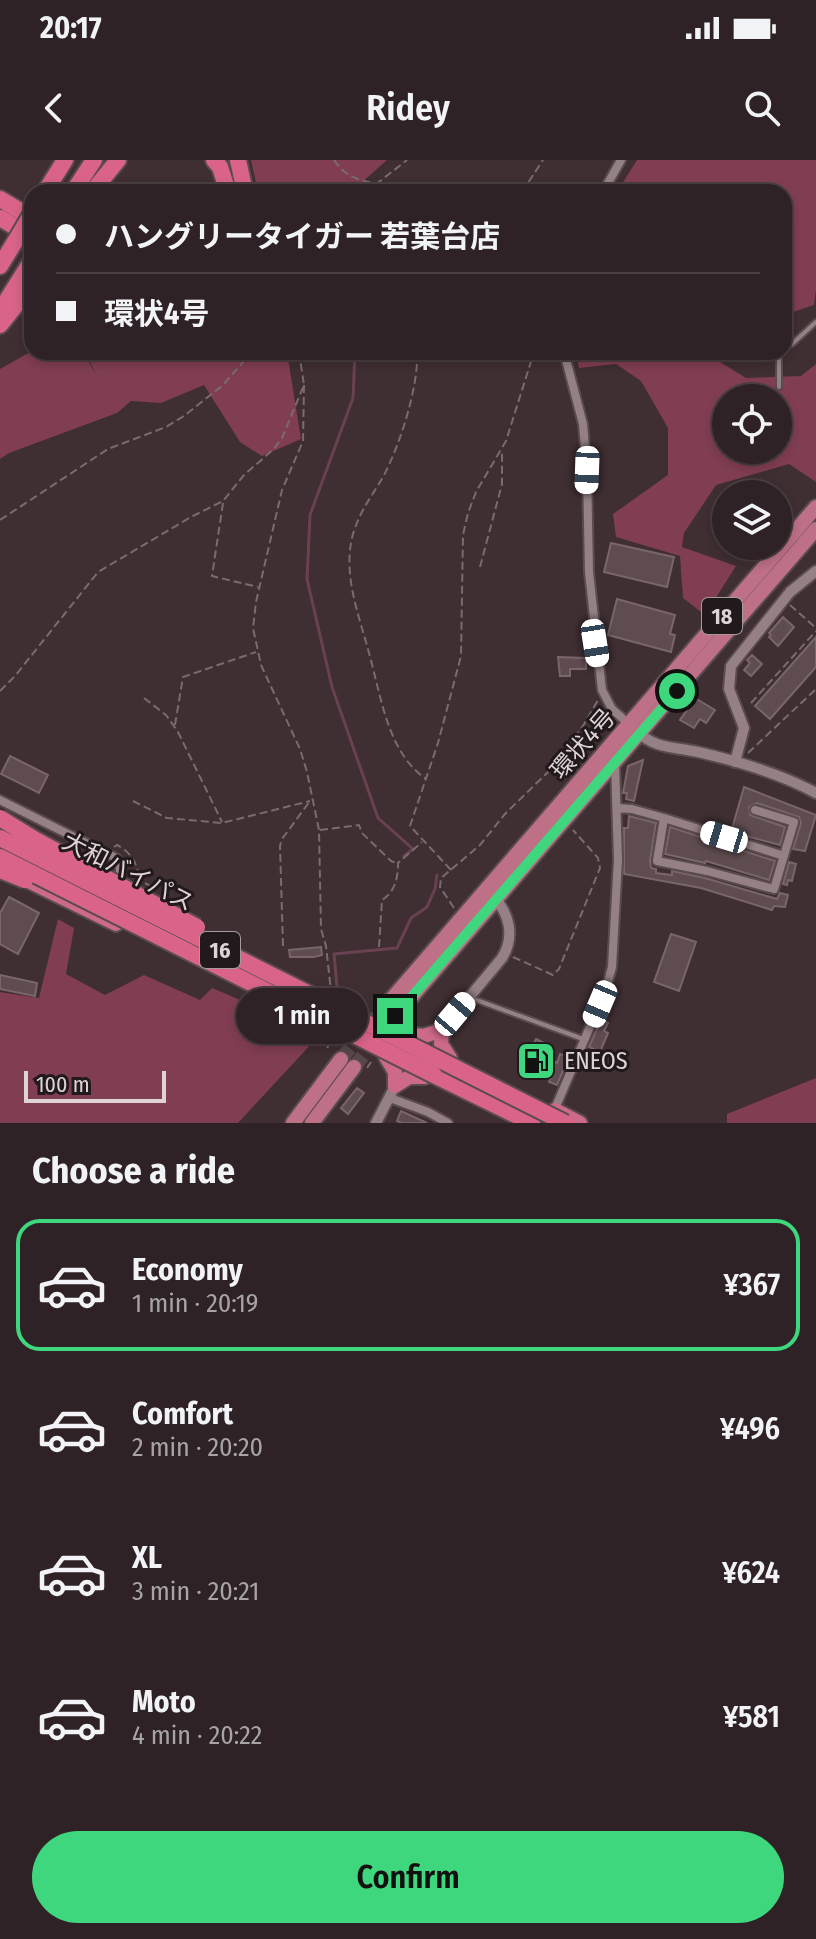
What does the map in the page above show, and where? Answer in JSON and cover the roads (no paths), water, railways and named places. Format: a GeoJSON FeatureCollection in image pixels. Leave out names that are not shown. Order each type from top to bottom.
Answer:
{"type":"FeatureCollection","features":[{"type":"Feature","properties":{"kind":"highway"},"geometry":{"type":"LineString","coordinates":[[50,184],[65,160]]}},
{"type":"Feature","properties":{"kind":"highway"},"geometry":{"type":"LineString","coordinates":[[78,184],[94,160]]}},
{"type":"Feature","properties":{"kind":"highway"},"geometry":{"type":"LineString","coordinates":[[98,184],[118,160]]}},
{"type":"Feature","properties":{"kind":"highway"},"geometry":{"type":"LineString","coordinates":[[214,160],[220,167],[225,184]]}},
{"type":"Feature","properties":{"kind":"highway"},"geometry":{"type":"LineString","coordinates":[[238,160],[243,184]]}},
{"type":"Feature","properties":{"kind":"highway"},"geometry":{"type":"LineString","coordinates":[[0,190],[24,207]]}},
{"type":"Feature","properties":{"kind":"highway"},"geometry":{"type":"LineString","coordinates":[[0,199],[24,210]]}},
{"type":"Feature","properties":{"kind":"highway"},"geometry":{"type":"LineString","coordinates":[[0,218],[24,238],[0,266]]}},
{"type":"Feature","properties":{"kind":"highway"},"geometry":{"type":"LineString","coordinates":[[0,311],[24,273]]}},
{"type":"Feature","properties":{"kind":"highway"},"geometry":{"type":"LineString","coordinates":[[0,325],[24,295]]}},
{"type":"Feature","properties":{"kind":"highway"},"geometry":{"type":"LineString","coordinates":[[0,818],[445,1059]]}},
{"type":"Feature","properties":{"kind":"highway","name":"16"},"geometry":{"type":"LineString","coordinates":[[0,835],[445,1059],[556,1119],[580,1123]]}},
{"type":"Feature","properties":{"kind":"highway","name":"大和バイパス"},"geometry":{"type":"LineString","coordinates":[[0,835],[403,1034],[445,1059]]}},
{"type":"Feature","properties":{"kind":"highway","name":"16"},"geometry":{"type":"LineString","coordinates":[[0,857],[532,1123]]}},
{"type":"Feature","properties":{"kind":"highway"},"geometry":{"type":"LineString","coordinates":[[0,869],[113,913]]}},
{"type":"Feature","properties":{"kind":"highway","name":"16"},"geometry":{"type":"LineString","coordinates":[[0,869],[518,1123]]}},
{"type":"Feature","properties":{"kind":"highway"},"geometry":{"type":"LineString","coordinates":[[403,1034],[424,1036],[442,1030],[441,1044],[445,1059]]}},
{"type":"Feature","properties":{"kind":"highway"},"geometry":{"type":"LineString","coordinates":[[386,1057],[395,1072],[392,1092]]}},
{"type":"Feature","properties":{"kind":"highway"},"geometry":{"type":"LineString","coordinates":[[392,1092],[409,1077],[425,1077]]}},
{"type":"Feature","properties":{"kind":"main road","name":"環状4号"},"geometry":{"type":"LineString","coordinates":[[816,507],[634,729],[491,895],[389,1013],[460,920],[491,895],[564,821],[615,762],[634,729],[816,529]]}},
{"type":"Feature","properties":{"kind":"main road"},"geometry":{"type":"LineString","coordinates":[[293,1123],[348,1063],[312,1123]]}},
{"type":"Feature","properties":{"kind":"street"},"geometry":{"type":"LineString","coordinates":[[608,184],[621,160]]}},
{"type":"Feature","properties":{"kind":"street"},"geometry":{"type":"LineString","coordinates":[[566,360],[583,424],[589,572],[595,643],[605,697],[612,709],[634,729],[662,747],[735,762],[816,793]]}},
{"type":"Feature","properties":{"kind":"street"},"geometry":{"type":"LineString","coordinates":[[735,762],[744,728],[729,689],[731,666],[784,599],[803,579],[816,571]]}},
{"type":"Feature","properties":{"kind":"street"},"geometry":{"type":"LineString","coordinates":[[556,1119],[612,967],[618,860],[615,762]]}},
{"type":"Feature","properties":{"kind":"street"},"geometry":{"type":"LineString","coordinates":[[0,800],[108,854],[121,866],[121,875],[114,890]]}},
{"type":"Feature","properties":{"kind":"street"},"geometry":{"type":"LineString","coordinates":[[617,808],[664,818],[784,856]]}},
{"type":"Feature","properties":{"kind":"street"},"geometry":{"type":"LineString","coordinates":[[664,818],[657,861],[774,889],[794,822],[755,810]]}},
{"type":"Feature","properties":{"kind":"street"},"geometry":{"type":"LineString","coordinates":[[442,1030],[509,944],[510,929],[491,895]]}},
{"type":"Feature","properties":{"kind":"street"},"geometry":{"type":"LineString","coordinates":[[376,1123],[392,1092],[448,1123]]}},
{"type":"Feature","properties":{"kind":"lane"},"geometry":{"type":"LineString","coordinates":[[792,344],[816,322]]}},
{"type":"Feature","properties":{"kind":"lane"},"geometry":{"type":"LineString","coordinates":[[779,360],[779,384]]}},
{"type":"Feature","properties":{"kind":"lane"},"geometry":{"type":"LineString","coordinates":[[469,998],[585,1039]]}},
{"type":"Feature","properties":{"kind":"waterway"},"geometry":{"type":"LineString","coordinates":[[355,360],[353,398],[310,515],[307,579],[332,687],[378,818],[413,849],[404,856]]}},
{"type":"Feature","properties":{"kind":"waterway"},"geometry":{"type":"LineString","coordinates":[[337,987],[334,954],[397,948],[411,918],[427,907],[437,875]]}},
{"type":"Feature","properties":{"kind":"tunnel"},"geometry":{"type":"LineString","coordinates":[[341,1059],[383,1009]]}},
{"type":"Feature","properties":{"kind":"tunnel"},"geometry":{"type":"LineString","coordinates":[[354,1067],[395,1016]]}},
{"type":"Feature","properties":{"kind":"place","name":"ENEOS"},"geometry":{"type":"Point","coordinates":[536,1061]}}]}
